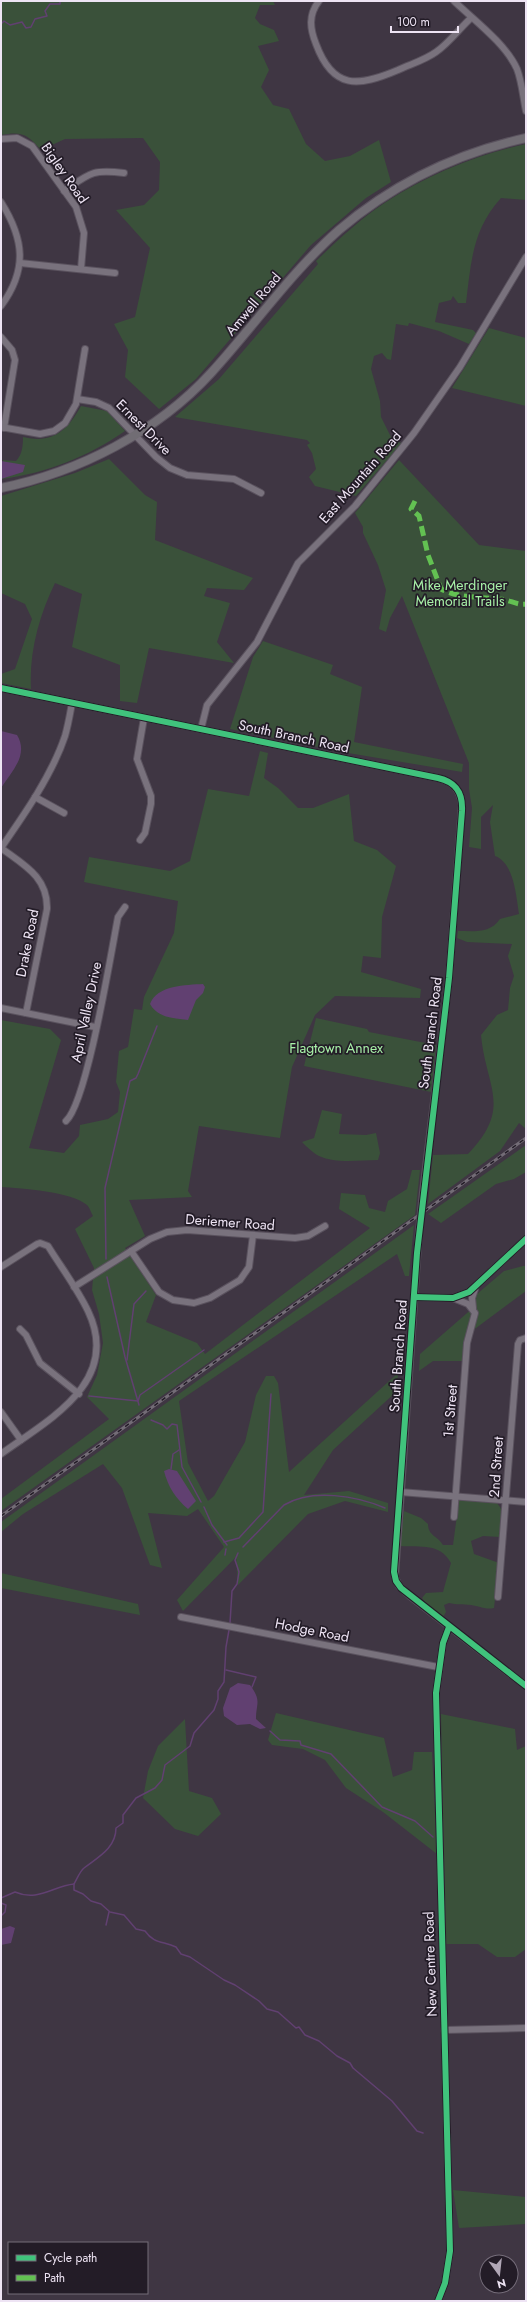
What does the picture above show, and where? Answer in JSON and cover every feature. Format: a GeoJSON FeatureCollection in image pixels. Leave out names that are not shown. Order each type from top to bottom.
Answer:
{"type":"FeatureCollection","features":[{"type":"Feature","properties":{"kind":"main road","name":"Amwell Road"},"geometry":{"type":"LineString","coordinates":[[1,488],[68,468],[101,454],[168,412],[210,374],[313,255],[360,214],[395,189],[441,165],[495,145],[526,138]]}},
{"type":"Feature","properties":{"kind":"street"},"geometry":{"type":"LineString","coordinates":[[319,1],[314,8],[310,24],[321,59],[334,75],[355,82],[373,80],[428,57],[438,51],[471,18]]}},
{"type":"Feature","properties":{"kind":"street"},"geometry":{"type":"LineString","coordinates":[[454,1],[504,48],[513,62],[520,82],[526,111]]}},
{"type":"Feature","properties":{"kind":"street","name":"Bigley Road"},"geometry":{"type":"LineString","coordinates":[[1,139],[17,138],[32,146],[79,213],[85,240],[82,269]]}},
{"type":"Feature","properties":{"kind":"street"},"geometry":{"type":"LineString","coordinates":[[64,190],[96,171],[124,173]]}},
{"type":"Feature","properties":{"kind":"street"},"geometry":{"type":"LineString","coordinates":[[1,306],[15,282],[20,263],[16,230],[2,204]]}},
{"type":"Feature","properties":{"kind":"street","name":"East Mountain Road"},"geometry":{"type":"LineString","coordinates":[[201,729],[207,705],[258,642],[298,563],[355,506],[414,432],[460,367],[526,258]]}},
{"type":"Feature","properties":{"kind":"street"},"geometry":{"type":"LineString","coordinates":[[20,263],[114,273]]}},
{"type":"Feature","properties":{"kind":"street"},"geometry":{"type":"LineString","coordinates":[[1,336],[12,350],[15,360],[2,428],[33,434],[54,431],[70,417],[77,399],[84,349]]}},
{"type":"Feature","properties":{"kind":"street","name":"Ernest Drive"},"geometry":{"type":"LineString","coordinates":[[77,399],[104,405],[115,413],[161,462],[176,471],[193,476],[234,479],[261,493]]}},
{"type":"Feature","properties":{"kind":"street","name":"South Branch Road"},"geometry":{"type":"LineString","coordinates":[[1,688],[438,778],[451,782],[458,790],[462,799],[462,811],[449,971],[419,1231],[394,1564],[396,1580],[406,1592],[526,1686]]}},
{"type":"Feature","properties":{"kind":"street"},"geometry":{"type":"LineString","coordinates":[[1,848],[35,798],[63,741],[72,703]]}},
{"type":"Feature","properties":{"kind":"street"},"geometry":{"type":"LineString","coordinates":[[140,840],[146,833],[151,804],[149,791],[137,759],[144,718]]}},
{"type":"Feature","properties":{"kind":"street"},"geometry":{"type":"LineString","coordinates":[[35,798],[64,813]]}},
{"type":"Feature","properties":{"kind":"street","name":"Drake Road"},"geometry":{"type":"LineString","coordinates":[[1,848],[35,873],[40,880],[46,895],[46,909],[26,1013]]}},
{"type":"Feature","properties":{"kind":"street","name":"April Valley Drive"},"geometry":{"type":"LineString","coordinates":[[66,1121],[74,1111],[89,1059],[118,917],[125,907]]}},
{"type":"Feature","properties":{"kind":"street"},"geometry":{"type":"LineString","coordinates":[[1,1008],[95,1027]]}},
{"type":"Feature","properties":{"kind":"street","name":"Deriemer Road"},"geometry":{"type":"LineString","coordinates":[[74,1287],[159,1234],[177,1230],[302,1238],[325,1226]]}},
{"type":"Feature","properties":{"kind":"street"},"geometry":{"type":"LineString","coordinates":[[131,1251],[159,1292],[180,1303],[194,1303],[210,1298],[240,1280],[249,1267],[253,1235]]}},
{"type":"Feature","properties":{"kind":"street"},"geometry":{"type":"LineString","coordinates":[[453,1298],[476,1287],[526,1239]]}},
{"type":"Feature","properties":{"kind":"street"},"geometry":{"type":"LineString","coordinates":[[1,1258],[3,1266],[37,1244],[45,1244],[74,1287],[88,1312],[95,1337],[93,1364],[88,1379],[79,1394],[66,1407],[1,1454]]}},
{"type":"Feature","properties":{"kind":"street","name":"1st Street"},"geometry":{"type":"LineString","coordinates":[[454,1517],[467,1343],[474,1318],[472,1298],[476,1287]]}},
{"type":"Feature","properties":{"kind":"street"},"geometry":{"type":"LineString","coordinates":[[414,1297],[453,1298],[462,1300],[473,1308]]}},
{"type":"Feature","properties":{"kind":"street"},"geometry":{"type":"LineString","coordinates":[[20,1329],[26,1335],[32,1351],[40,1363],[79,1394]]}},
{"type":"Feature","properties":{"kind":"street","name":"2nd Street"},"geometry":{"type":"LineString","coordinates":[[498,1597],[518,1344],[523,1339]]}},
{"type":"Feature","properties":{"kind":"street"},"geometry":{"type":"LineString","coordinates":[[1,1412],[21,1440]]}},
{"type":"Feature","properties":{"kind":"street"},"geometry":{"type":"LineString","coordinates":[[400,1492],[526,1502]]}},
{"type":"Feature","properties":{"kind":"street","name":"Hodge Road"},"geometry":{"type":"LineString","coordinates":[[181,1617],[438,1667]]}},
{"type":"Feature","properties":{"kind":"street","name":"New Centre Road"},"geometry":{"type":"LineString","coordinates":[[438,2301],[445,2284],[450,2251],[436,1717],[438,1667],[443,1643],[450,1627]]}},
{"type":"Feature","properties":{"kind":"street"},"geometry":{"type":"LineString","coordinates":[[444,2030],[526,2028]]}},
{"type":"Feature","properties":{"kind":"green space"},"geometry":{"type":"Polygon","coordinates":[[[1,1],[273,1],[275,5],[260,5],[255,18],[260,24],[274,30],[279,41],[258,46],[269,70],[261,87],[273,105],[289,109],[306,144],[325,161],[350,156],[379,140],[391,182],[366,198],[311,245],[196,379],[159,409],[125,377],[128,350],[114,324],[135,317],[150,248],[116,210],[144,205],[159,190],[160,162],[143,138],[65,139],[41,150],[32,140],[24,135],[14,133],[1,135],[1,1]]]}},
{"type":"Feature","properties":{"kind":"green space"},"geometry":{"type":"Polygon","coordinates":[[[526,144],[526,200],[501,198],[491,210],[484,222],[474,248],[466,303],[458,303],[453,296],[451,300],[439,303],[435,322],[473,330],[476,333],[469,344],[439,331],[409,323],[408,326],[396,324],[391,360],[387,359],[382,353],[374,356],[371,369],[380,401],[381,417],[393,441],[402,443],[356,496],[315,486],[309,477],[316,469],[312,453],[307,445],[310,443],[307,440],[175,417],[219,379],[318,264],[316,261],[367,215],[402,192],[436,174],[490,153],[526,144]]]}},
{"type":"Feature","properties":{"kind":"green space"},"geometry":{"type":"Polygon","coordinates":[[[489,328],[526,338],[526,406],[452,388],[489,328]]]}},
{"type":"Feature","properties":{"kind":"green space"},"geometry":{"type":"Polygon","coordinates":[[[81,406],[107,411],[125,431],[82,456],[34,473],[1,479],[4,471],[3,460],[16,461],[22,450],[23,437],[43,439],[58,434],[76,415],[81,406]]]}},
{"type":"Feature","properties":{"kind":"green space"},"geometry":{"type":"Polygon","coordinates":[[[109,459],[145,495],[157,502],[155,540],[253,578],[244,590],[207,588],[204,596],[230,603],[217,642],[234,663],[149,648],[137,703],[120,701],[120,665],[72,647],[82,594],[55,583],[44,608],[36,634],[33,648],[31,689],[1,683],[1,674],[15,669],[32,619],[25,604],[1,593],[1,496],[75,473],[109,459]]]}},
{"type":"Feature","properties":{"kind":"green space","name":"Mike Merdinger Memorial Trails"},"geometry":{"type":"Polygon","coordinates":[[[399,460],[479,545],[526,551],[526,1129],[519,1123],[500,1151],[428,1204],[433,1155],[468,1154],[482,1138],[490,1123],[493,1110],[493,1097],[481,1035],[497,1015],[508,1010],[510,988],[514,976],[508,956],[512,944],[467,942],[457,938],[458,931],[481,931],[496,924],[500,919],[519,914],[515,889],[510,872],[506,865],[495,856],[490,822],[493,805],[481,817],[481,849],[469,847],[472,808],[469,789],[469,763],[402,596],[390,618],[386,632],[379,629],[386,590],[378,565],[363,533],[363,527],[355,513],[399,460]]]}},
{"type":"Feature","properties":{"kind":"green space"},"geometry":{"type":"Polygon","coordinates":[[[263,641],[333,665],[330,674],[362,687],[354,742],[463,764],[462,772],[348,753],[230,729],[253,657],[263,641]]]}},
{"type":"Feature","properties":{"kind":"green space"},"geometry":{"type":"Polygon","coordinates":[[[260,751],[268,753],[264,778],[278,788],[298,808],[313,808],[349,794],[354,841],[377,850],[396,866],[382,917],[381,958],[363,956],[361,972],[421,989],[420,998],[335,996],[315,1015],[292,1067],[280,1138],[199,1126],[188,1191],[192,1197],[129,1200],[145,1236],[125,1248],[156,1295],[146,1322],[197,1343],[205,1354],[370,1228],[339,1209],[341,1193],[365,1195],[369,1208],[385,1212],[388,1201],[407,1189],[412,1170],[420,1170],[415,1215],[1,1511],[1,1499],[109,1419],[87,1397],[97,1375],[103,1343],[99,1314],[92,1290],[94,1268],[75,1229],[93,1216],[87,1205],[70,1197],[21,1188],[1,1187],[1,1020],[50,1029],[61,1040],[29,1148],[64,1153],[79,1136],[80,1125],[108,1119],[118,1112],[120,1092],[116,1082],[119,1051],[128,1047],[134,1009],[142,1010],[144,997],[174,933],[178,901],[84,882],[89,857],[170,871],[190,861],[208,789],[249,796],[260,751]]]}},
{"type":"Feature","properties":{"kind":"green space","name":"Flagtown Annex"},"geometry":{"type":"Polygon","coordinates":[[[316,1018],[367,1029],[369,1032],[436,1045],[431,1092],[304,1066],[316,1018]]]}},
{"type":"Feature","properties":{"kind":"green space"},"geometry":{"type":"Polygon","coordinates":[[[322,1110],[342,1114],[339,1134],[366,1135],[376,1133],[380,1153],[378,1160],[333,1160],[319,1156],[310,1150],[302,1142],[314,1138],[322,1110]]]}},
{"type":"Feature","properties":{"kind":"green space"},"geometry":{"type":"Polygon","coordinates":[[[526,1145],[526,1172],[514,1179],[496,1184],[441,1223],[428,1214],[526,1145]]]}},
{"type":"Feature","properties":{"kind":"green space"},"geometry":{"type":"Polygon","coordinates":[[[414,1225],[409,1276],[405,1276],[397,1254],[179,1401],[188,1463],[208,1501],[214,1496],[245,1442],[256,1395],[266,1376],[274,1376],[278,1383],[289,1472],[398,1373],[397,1391],[333,1450],[304,1495],[349,1491],[388,1503],[388,1512],[345,1501],[308,1514],[238,1585],[236,1557],[183,1611],[177,1600],[224,1547],[198,1509],[187,1516],[148,1513],[162,1568],[150,1565],[122,1488],[103,1464],[23,1514],[1,1532],[1,1522],[414,1225]]]}},
{"type":"Feature","properties":{"kind":"green space"},"geometry":{"type":"Polygon","coordinates":[[[526,1266],[526,1291],[468,1334],[466,1361],[433,1361],[419,1371],[420,1354],[474,1307],[477,1294],[504,1271],[526,1266]]]}},
{"type":"Feature","properties":{"kind":"green space"},"geometry":{"type":"Polygon","coordinates":[[[459,1500],[497,1503],[502,1510],[500,1537],[483,1536],[471,1541],[474,1554],[499,1563],[494,1608],[488,1609],[471,1605],[449,1603],[444,1605],[446,1612],[443,1617],[427,1605],[422,1598],[426,1593],[443,1592],[451,1563],[441,1552],[429,1547],[400,1546],[404,1511],[421,1518],[428,1524],[431,1534],[443,1545],[453,1545],[459,1500]]]}},
{"type":"Feature","properties":{"kind":"green space"},"geometry":{"type":"Polygon","coordinates":[[[1,1573],[138,1604],[140,1615],[1,1588],[1,1573]]]}},
{"type":"Feature","properties":{"kind":"green space"},"geometry":{"type":"Polygon","coordinates":[[[276,1713],[384,1738],[393,1777],[412,1770],[414,1752],[432,1752],[437,1854],[383,1812],[346,1788],[325,1760],[303,1749],[272,1745],[268,1740],[276,1713]]]}},
{"type":"Feature","properties":{"kind":"green space"},"geometry":{"type":"Polygon","coordinates":[[[441,1714],[515,1729],[517,1750],[526,1746],[526,1949],[515,1957],[497,1957],[478,1944],[445,1944],[441,1714]]]}},
{"type":"Feature","properties":{"kind":"green space"},"geometry":{"type":"Polygon","coordinates":[[[185,1719],[189,1791],[212,1798],[221,1814],[198,1836],[175,1829],[143,1798],[148,1771],[158,1746],[185,1719]]]}},
{"type":"Feature","properties":{"kind":"green space"},"geometry":{"type":"Polygon","coordinates":[[[453,2190],[526,2197],[526,2224],[459,2228],[453,2190]]]}},
{"type":"Feature","properties":{"kind":"shaded area"},"geometry":{"type":"Polygon","coordinates":[[[1,461],[25,465],[23,472],[1,479],[1,461]]]}},
{"type":"Feature","properties":{"kind":"shaded area"},"geometry":{"type":"Polygon","coordinates":[[[1,731],[17,735],[21,749],[18,763],[1,788],[1,731]]]}},
{"type":"Feature","properties":{"kind":"shaded area"},"geometry":{"type":"Polygon","coordinates":[[[203,984],[205,987],[203,993],[196,1000],[188,1020],[171,1018],[162,1015],[153,1009],[150,1004],[159,993],[165,990],[173,987],[203,984]]]}},
{"type":"Feature","properties":{"kind":"shaded area"},"geometry":{"type":"Polygon","coordinates":[[[169,1469],[177,1471],[196,1501],[188,1509],[176,1497],[170,1487],[164,1471],[169,1469]]]}},
{"type":"Feature","properties":{"kind":"shaded area"},"geometry":{"type":"Polygon","coordinates":[[[238,1683],[250,1685],[254,1690],[258,1702],[256,1719],[266,1728],[260,1729],[250,1724],[237,1725],[224,1716],[223,1708],[230,1688],[238,1683]]]}},
{"type":"Feature","properties":{"kind":"shaded area"},"geometry":{"type":"Polygon","coordinates":[[[10,1926],[15,1928],[11,1943],[1,1945],[1,1929],[10,1926]]]}},
{"type":"Feature","properties":{"kind":"waterway"},"geometry":{"type":"LineString","coordinates":[[1,24],[4,21],[10,25],[22,22],[26,28],[31,27],[35,19],[47,16],[45,11],[50,4],[60,4],[60,1]]}},
{"type":"Feature","properties":{"kind":"waterway"},"geometry":{"type":"LineString","coordinates":[[106,1259],[105,1188],[130,1081],[136,1078],[138,1074],[157,1026]]}},
{"type":"Feature","properties":{"kind":"waterway"},"geometry":{"type":"LineString","coordinates":[[107,1277],[125,1357],[139,1405]]}},
{"type":"Feature","properties":{"kind":"waterway"},"geometry":{"type":"LineString","coordinates":[[127,1360],[134,1304],[146,1291]]}},
{"type":"Feature","properties":{"kind":"waterway"},"geometry":{"type":"LineString","coordinates":[[89,1396],[138,1401],[140,1395],[204,1350]]}},
{"type":"Feature","properties":{"kind":"waterway"},"geometry":{"type":"LineString","coordinates":[[224,1542],[239,1538],[263,1512],[271,1394]]}},
{"type":"Feature","properties":{"kind":"waterway"},"geometry":{"type":"LineString","coordinates":[[151,1420],[163,1425],[167,1429],[172,1424],[177,1425],[182,1467],[201,1502]]}},
{"type":"Feature","properties":{"kind":"waterway"},"geometry":{"type":"LineString","coordinates":[[171,1469],[173,1454],[179,1450]]}},
{"type":"Feature","properties":{"kind":"waterway"},"geometry":{"type":"LineString","coordinates":[[243,1547],[284,1505],[295,1500],[321,1495],[348,1497],[385,1508]]}},
{"type":"Feature","properties":{"kind":"waterway"},"geometry":{"type":"LineString","coordinates":[[204,1507],[212,1525],[227,1545]]}},
{"type":"Feature","properties":{"kind":"waterway"},"geometry":{"type":"LineString","coordinates":[[225,1555],[226,1549]]}},
{"type":"Feature","properties":{"kind":"waterway"},"geometry":{"type":"LineString","coordinates":[[230,1623],[232,1591],[237,1584],[239,1572],[235,1560],[238,1553]]}},
{"type":"Feature","properties":{"kind":"waterway"},"geometry":{"type":"LineString","coordinates":[[1,1898],[15,1892],[23,1895],[31,1895],[74,1884],[83,1869],[110,1847],[116,1828],[123,1823],[123,1815],[136,1798],[155,1788],[162,1780],[165,1765],[190,1746],[194,1733],[214,1710],[218,1699],[218,1691],[224,1682],[226,1647],[229,1630]]}},
{"type":"Feature","properties":{"kind":"waterway"},"geometry":{"type":"LineString","coordinates":[[226,1670],[256,1677],[252,1687]]}},
{"type":"Feature","properties":{"kind":"waterway"},"geometry":{"type":"LineString","coordinates":[[270,1731],[280,1740],[300,1741],[301,1745],[331,1754],[382,1807],[415,1821],[433,1837]]}},
{"type":"Feature","properties":{"kind":"waterway"},"geometry":{"type":"LineString","coordinates":[[74,1884],[74,1890],[83,1894],[91,1901],[101,1904],[110,1912],[124,1915],[136,1929],[145,1931],[155,1940],[176,1947],[181,1954],[190,1957],[224,1980],[235,1985],[259,2001],[267,2009],[278,2012],[296,2028],[299,2027],[305,2035],[319,2041],[337,2056],[350,2063],[353,2068],[392,2101],[417,2131],[423,2133]]}},
{"type":"Feature","properties":{"kind":"waterway"},"geometry":{"type":"LineString","coordinates":[[1,1903],[6,1905],[5,1912],[1,1916]]}},
{"type":"Feature","properties":{"kind":"waterway"},"geometry":{"type":"LineString","coordinates":[[106,1925],[109,1912]]}},
{"type":"Feature","properties":{"kind":"railway"},"geometry":{"type":"LineString","coordinates":[[1,1516],[526,1138]]}},
{"type":"Feature","properties":{"kind":"marked path"},"geometry":{"type":"LineString","coordinates":[[415,501],[411,509],[419,516],[428,555],[441,589],[462,596],[502,599],[520,604],[526,604]]}},
{"type":"Feature","properties":{"kind":"cycle path"},"geometry":{"type":"LineString","coordinates":[[1,688],[438,778],[454,785],[460,794],[462,811],[449,978],[417,1253],[394,1572],[396,1581],[401,1588],[526,1686]]}},
{"type":"Feature","properties":{"kind":"cycle path"},"geometry":{"type":"LineString","coordinates":[[414,1297],[453,1298],[469,1292],[526,1239]]}},
{"type":"Feature","properties":{"kind":"cycle path"},"geometry":{"type":"LineString","coordinates":[[438,2301],[445,2283],[450,2251],[436,1693],[443,1643],[449,1627]]}}]}
